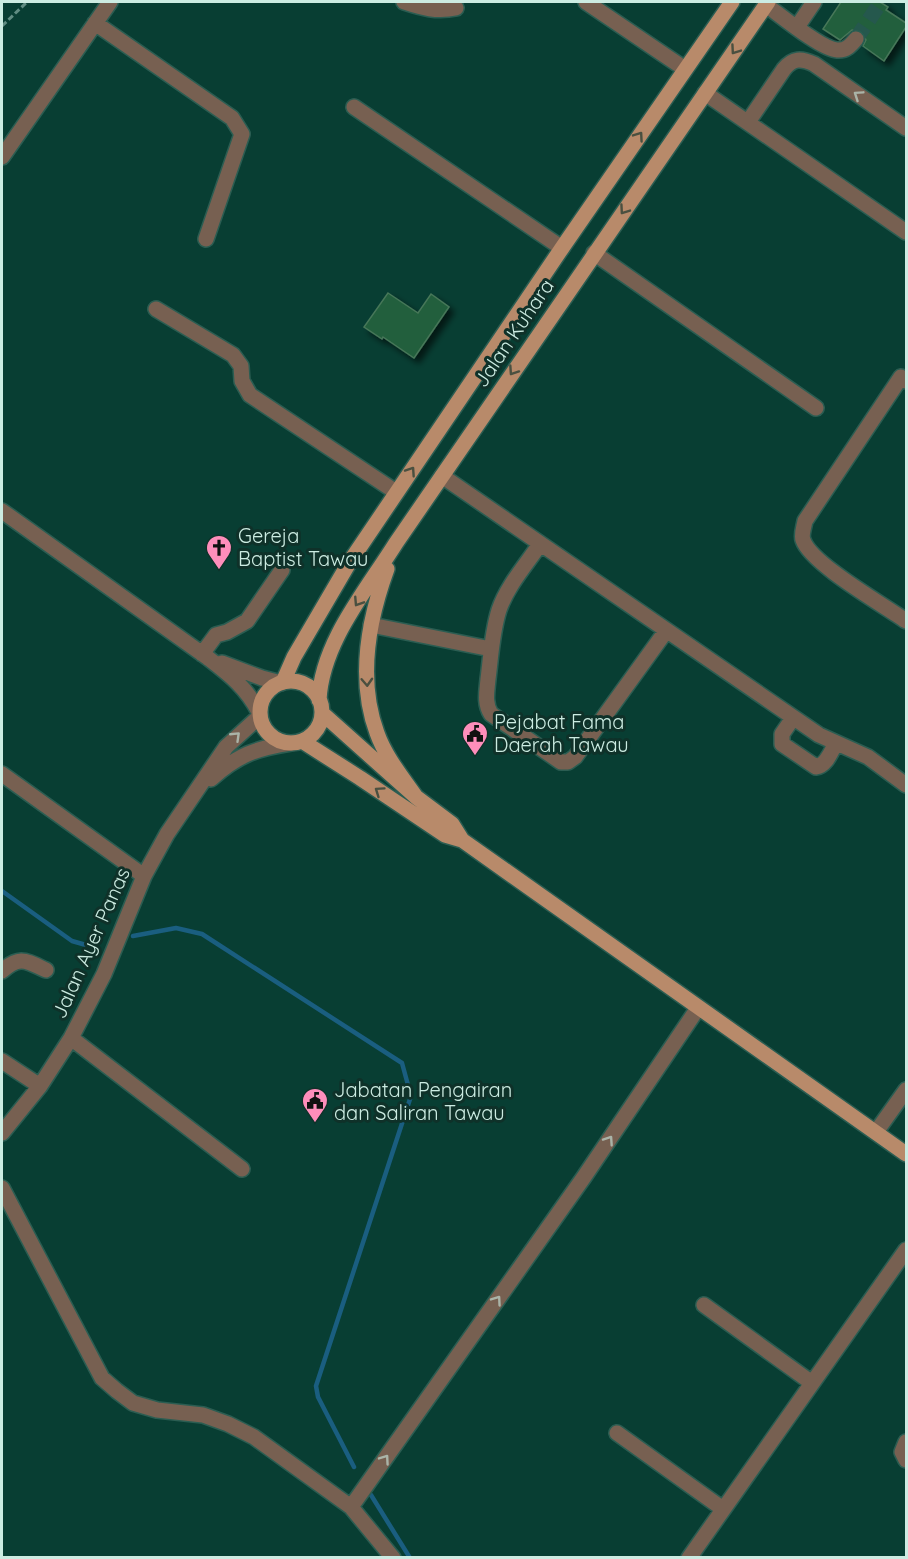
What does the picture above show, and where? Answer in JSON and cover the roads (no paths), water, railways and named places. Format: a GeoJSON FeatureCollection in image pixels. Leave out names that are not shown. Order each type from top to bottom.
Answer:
{"type":"FeatureCollection","features":[{"type":"Feature","properties":{"kind":"main road","name":"Jalan Kuhara"},"geometry":{"type":"LineString","coordinates":[[282,682],[294,657],[349,563],[732,2]]}},
{"type":"Feature","properties":{"kind":"main road","name":"Jalan Kuhara"},"geometry":{"type":"LineString","coordinates":[[321,706],[320,681],[327,656],[340,630],[396,543],[594,252],[767,3]]}},
{"type":"Feature","properties":{"kind":"main road"},"geometry":{"type":"LineString","coordinates":[[396,543],[379,591],[367,644],[367,689],[377,734],[386,752],[416,797]]}},
{"type":"Feature","properties":{"kind":"main road"},"geometry":{"type":"LineString","coordinates":[[462,840],[452,824],[416,797],[321,706],[313,691],[304,684],[294,681],[282,682],[265,694],[260,714],[263,726],[270,735],[280,741],[296,742],[360,778],[445,836],[462,840],[906,1154]]}},
{"type":"Feature","properties":{"kind":"main road"},"geometry":{"type":"LineString","coordinates":[[296,742],[312,735],[319,725],[321,706]]}},
{"type":"Feature","properties":{"kind":"street"},"geometry":{"type":"LineString","coordinates":[[2,157],[110,2]]}},
{"type":"Feature","properties":{"kind":"street"},"geometry":{"type":"LineString","coordinates":[[404,2],[423,9],[443,11],[456,8]]}},
{"type":"Feature","properties":{"kind":"street"},"geometry":{"type":"LineString","coordinates":[[586,2],[685,69]]}},
{"type":"Feature","properties":{"kind":"street"},"geometry":{"type":"LineString","coordinates":[[797,27],[814,2]]}},
{"type":"Feature","properties":{"kind":"street"},"geometry":{"type":"LineString","coordinates":[[767,3],[825,46],[837,50],[848,48],[856,39]]}},
{"type":"Feature","properties":{"kind":"street"},"geometry":{"type":"LineString","coordinates":[[94,23],[232,118],[242,134],[206,239]]}},
{"type":"Feature","properties":{"kind":"street"},"geometry":{"type":"LineString","coordinates":[[748,122],[784,69],[798,59],[814,64],[906,128]]}},
{"type":"Feature","properties":{"kind":"street"},"geometry":{"type":"LineString","coordinates":[[705,93],[906,232]]}},
{"type":"Feature","properties":{"kind":"street"},"geometry":{"type":"LineString","coordinates":[[354,107],[562,248]]}},
{"type":"Feature","properties":{"kind":"street"},"geometry":{"type":"LineString","coordinates":[[594,252],[816,408]]}},
{"type":"Feature","properties":{"kind":"street"},"geometry":{"type":"LineString","coordinates":[[156,309],[233,355],[241,366],[242,381],[250,395],[396,492]]}},
{"type":"Feature","properties":{"kind":"street"},"geometry":{"type":"LineString","coordinates":[[905,376],[805,522],[802,538],[810,554],[906,621]]}},
{"type":"Feature","properties":{"kind":"street"},"geometry":{"type":"LineString","coordinates":[[442,476],[793,718],[819,735],[868,758],[906,785]]}},
{"type":"Feature","properties":{"kind":"street"},"geometry":{"type":"LineString","coordinates":[[2,511],[205,656],[238,682],[250,695],[260,714]]}},
{"type":"Feature","properties":{"kind":"street"},"geometry":{"type":"LineString","coordinates":[[540,544],[509,588],[499,610],[491,649],[486,707],[491,714],[561,762],[568,762],[575,757],[666,631]]}},
{"type":"Feature","properties":{"kind":"street"},"geometry":{"type":"LineString","coordinates":[[205,656],[216,635],[247,621],[282,570]]}},
{"type":"Feature","properties":{"kind":"street"},"geometry":{"type":"LineString","coordinates":[[371,625],[491,649]]}},
{"type":"Feature","properties":{"kind":"street"},"geometry":{"type":"LineString","coordinates":[[205,656],[262,678],[282,682]]}},
{"type":"Feature","properties":{"kind":"street","name":"Jalan Ayer Panas"},"geometry":{"type":"LineString","coordinates":[[2,1133],[40,1086],[71,1038],[104,974],[144,876],[167,834],[226,747],[260,714]]}},
{"type":"Feature","properties":{"kind":"street"},"geometry":{"type":"LineString","coordinates":[[793,718],[782,734],[782,744],[816,767],[824,763],[836,743]]}},
{"type":"Feature","properties":{"kind":"street","name":"Jalan Ayer Panas"},"geometry":{"type":"LineString","coordinates":[[193,795],[227,764],[246,754],[262,748],[296,742]]}},
{"type":"Feature","properties":{"kind":"street"},"geometry":{"type":"LineString","coordinates":[[2,774],[144,876]]}},
{"type":"Feature","properties":{"kind":"street"},"geometry":{"type":"LineString","coordinates":[[2,971],[15,961],[24,960],[46,969]]}},
{"type":"Feature","properties":{"kind":"street"},"geometry":{"type":"LineString","coordinates":[[351,1507],[584,1177],[698,1008]]}},
{"type":"Feature","properties":{"kind":"street"},"geometry":{"type":"LineString","coordinates":[[71,1038],[242,1169]]}},
{"type":"Feature","properties":{"kind":"street"},"geometry":{"type":"LineString","coordinates":[[2,1061],[40,1086]]}},
{"type":"Feature","properties":{"kind":"street"},"geometry":{"type":"LineString","coordinates":[[876,1132],[906,1090]]}},
{"type":"Feature","properties":{"kind":"street"},"geometry":{"type":"LineString","coordinates":[[2,1188],[102,1378],[134,1403],[157,1410],[203,1415],[254,1437],[351,1507],[393,1557]]}},
{"type":"Feature","properties":{"kind":"street"},"geometry":{"type":"LineString","coordinates":[[689,1557],[906,1250]]}},
{"type":"Feature","properties":{"kind":"street"},"geometry":{"type":"LineString","coordinates":[[704,1305],[812,1383]]}},
{"type":"Feature","properties":{"kind":"street"},"geometry":{"type":"LineString","coordinates":[[617,1433],[723,1509]]}},
{"type":"Feature","properties":{"kind":"street"},"geometry":{"type":"LineString","coordinates":[[906,1442],[902,1452],[906,1460]]}},
{"type":"Feature","properties":{"kind":"waterway"},"geometry":{"type":"LineString","coordinates":[[2,891],[72,941],[86,945]]}},
{"type":"Feature","properties":{"kind":"waterway"},"geometry":{"type":"LineString","coordinates":[[133,936],[176,928],[202,934],[402,1063],[411,1096],[316,1386],[318,1397],[354,1467]]}},
{"type":"Feature","properties":{"kind":"waterway"},"geometry":{"type":"LineString","coordinates":[[371,1495],[410,1558]]}},
{"type":"Feature","properties":{"kind":"tunnel"},"geometry":{"type":"LineString","coordinates":[[856,39],[881,2]]}},
{"type":"Feature","properties":{"kind":"place","name":"Gereja Baptist Tawau"},"geometry":{"type":"Point","coordinates":[219,571]}},
{"type":"Feature","properties":{"kind":"place","name":"Pejabat Fama Daerah Tawau"},"geometry":{"type":"Point","coordinates":[475,757]}},
{"type":"Feature","properties":{"kind":"place","name":"Jabatan Pengairan dan Saliran Tawau"},"geometry":{"type":"Point","coordinates":[315,1124]}}]}
